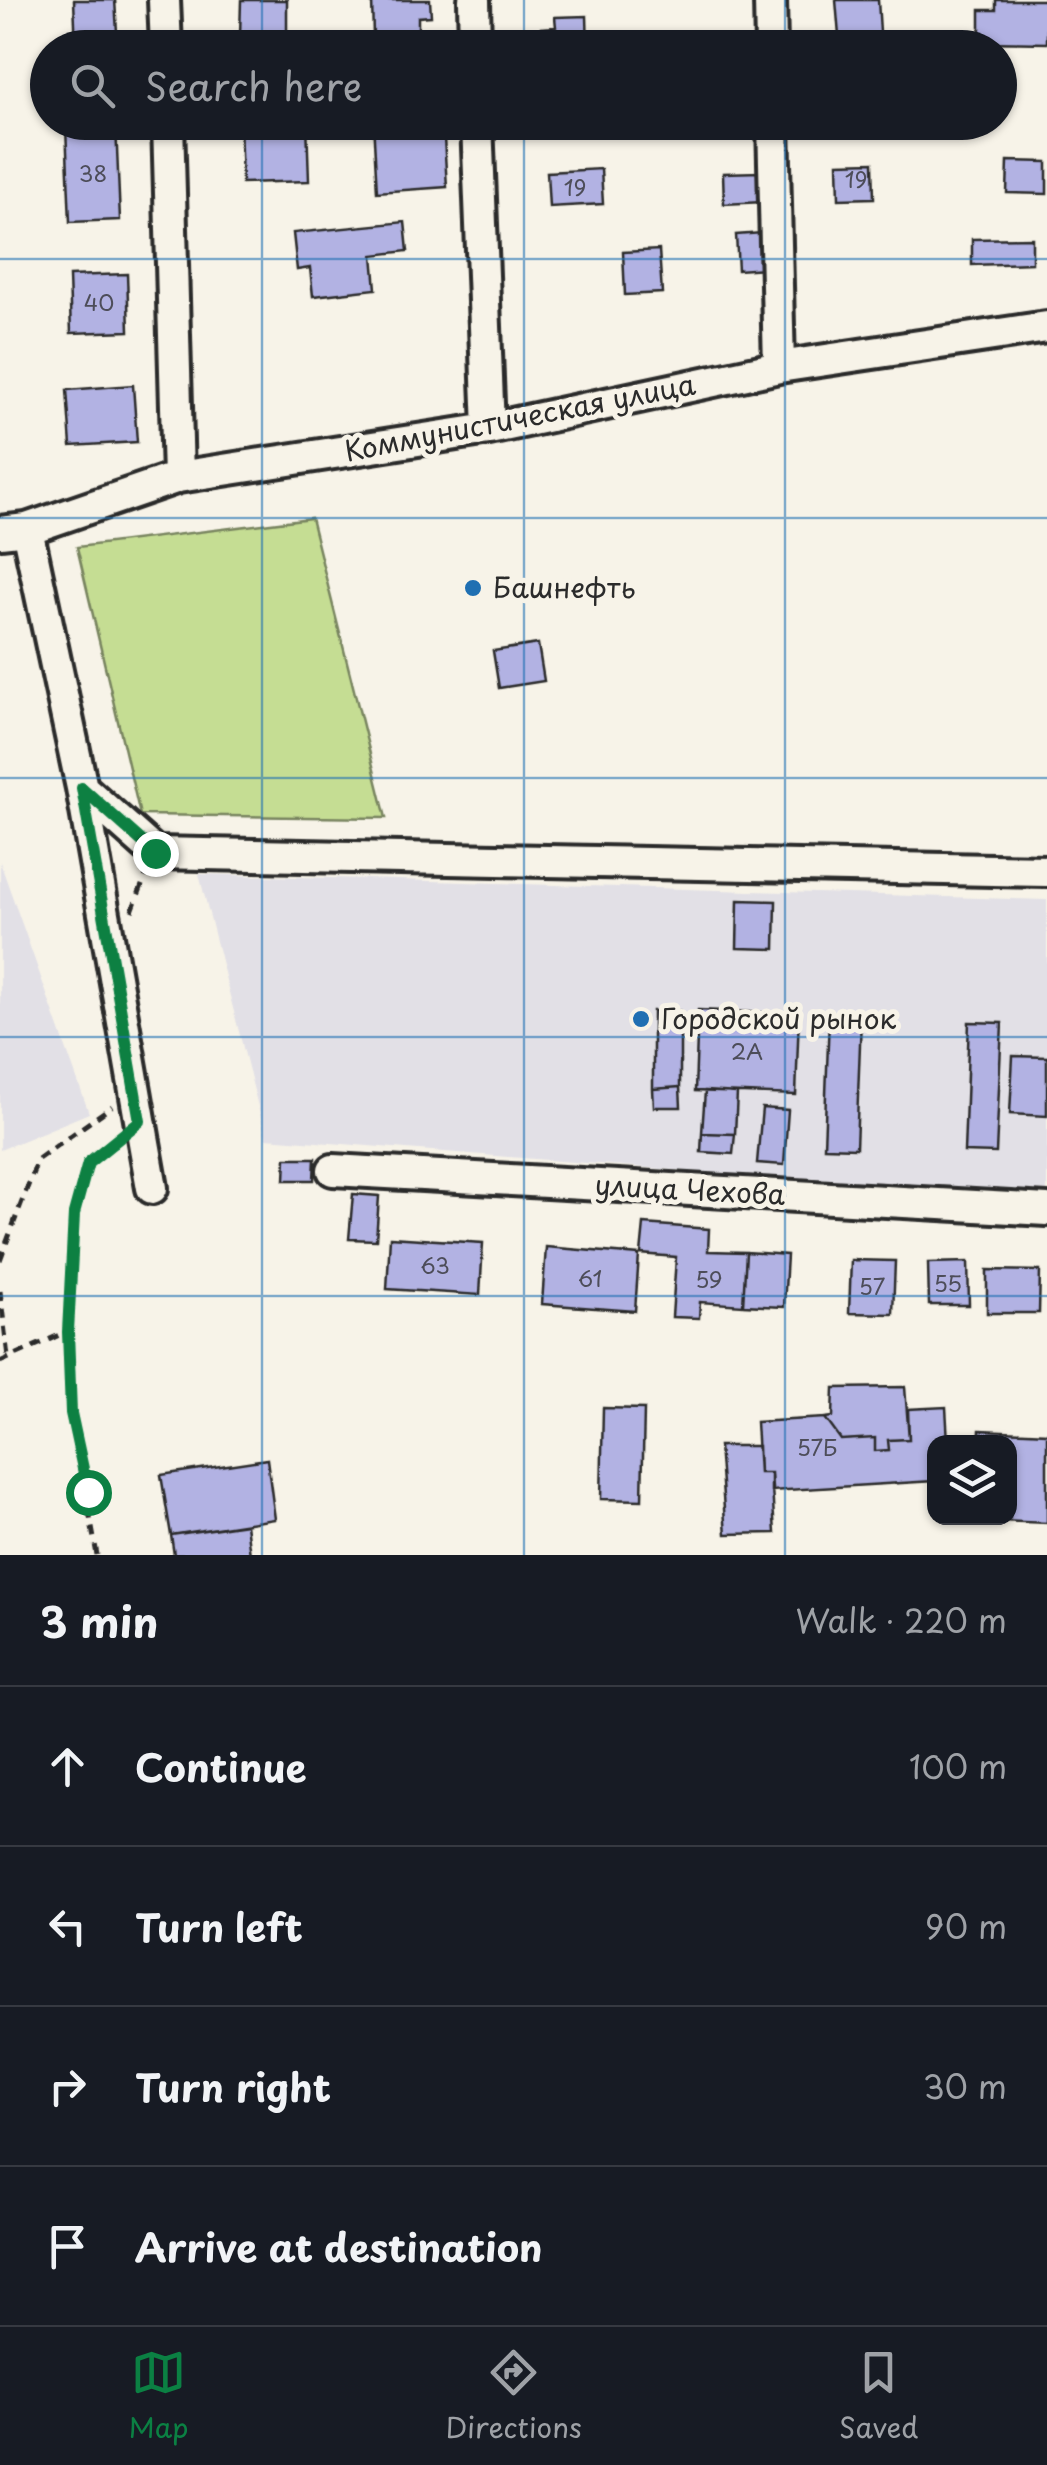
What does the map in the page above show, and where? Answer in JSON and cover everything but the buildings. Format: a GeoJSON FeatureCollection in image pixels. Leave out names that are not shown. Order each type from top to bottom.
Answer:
{"type":"FeatureCollection","features":[{"type":"Feature","properties":{"kind":"street"},"geometry":{"type":"LineString","coordinates":[[164,0],[165,30]]}},
{"type":"Feature","properties":{"kind":"street"},"geometry":{"type":"LineString","coordinates":[[474,0],[475,30]]}},
{"type":"Feature","properties":{"kind":"street"},"geometry":{"type":"LineString","coordinates":[[770,0],[771,30]]}},
{"type":"Feature","properties":{"kind":"street"},"geometry":{"type":"LineString","coordinates":[[169,140],[178,477]]}},
{"type":"Feature","properties":{"kind":"street"},"geometry":{"type":"LineString","coordinates":[[478,140],[489,429]]}},
{"type":"Feature","properties":{"kind":"street"},"geometry":{"type":"LineString","coordinates":[[773,140],[779,367]]}},
{"type":"Feature","properties":{"kind":"street","name":"Коммунистическая улица"},"geometry":{"type":"LineString","coordinates":[[14,531],[178,477],[489,429],[779,367],[1047,327]]}},
{"type":"Feature","properties":{"kind":"street"},"geometry":{"type":"LineString","coordinates":[[14,531],[82,788],[152,1188]]}},
{"type":"Feature","properties":{"kind":"street"},"geometry":{"type":"LineString","coordinates":[[82,788],[155,853],[1047,871]]}},
{"type":"Feature","properties":{"kind":"street","name":"улица Чехова"},"geometry":{"type":"LineString","coordinates":[[333,1170],[1047,1210]]}},
{"type":"Feature","properties":{"kind":"path"},"geometry":{"type":"LineString","coordinates":[[0,1260],[38,1159],[134,1090]]}},
{"type":"Feature","properties":{"kind":"path"},"geometry":{"type":"LineString","coordinates":[[97,1555],[71,1413],[68,1332],[74,1214],[88,1163],[140,1121]]}},
{"type":"Feature","properties":{"kind":"path"},"geometry":{"type":"LineString","coordinates":[[0,1291],[8,1358]]}},
{"type":"Feature","properties":{"kind":"path"},"geometry":{"type":"LineString","coordinates":[[0,1362],[68,1332]]}},
{"type":"Feature","properties":{"kind":"shaded area"},"geometry":{"type":"Polygon","coordinates":[[[0,862],[89,1113],[0,1150],[0,862]]]}},
{"type":"Feature","properties":{"kind":"shaded area","name":"Городской рынок"},"geometry":{"type":"Polygon","coordinates":[[[199,874],[1047,900],[1047,1191],[1031,1198],[266,1138],[199,874]]]}},
{"type":"Feature","properties":{"kind":"green space"},"geometry":{"type":"Polygon","coordinates":[[[311,518],[386,818],[140,815],[77,547],[311,518]]]}},
{"type":"Feature","properties":{"kind":"place","name":"Башнефть"},"geometry":{"type":"Point","coordinates":[473,588]}},
{"type":"Feature","properties":{"kind":"place","name":"Городской рынок"},"geometry":{"type":"Point","coordinates":[641,1019]}},
{"type":"Feature","properties":{"kind":"route"},"geometry":{"type":"LineString","coordinates":[[88,1492],[71,1413],[68,1332],[74,1214],[88,1163],[140,1121],[82,788],[155,853]]}}]}
